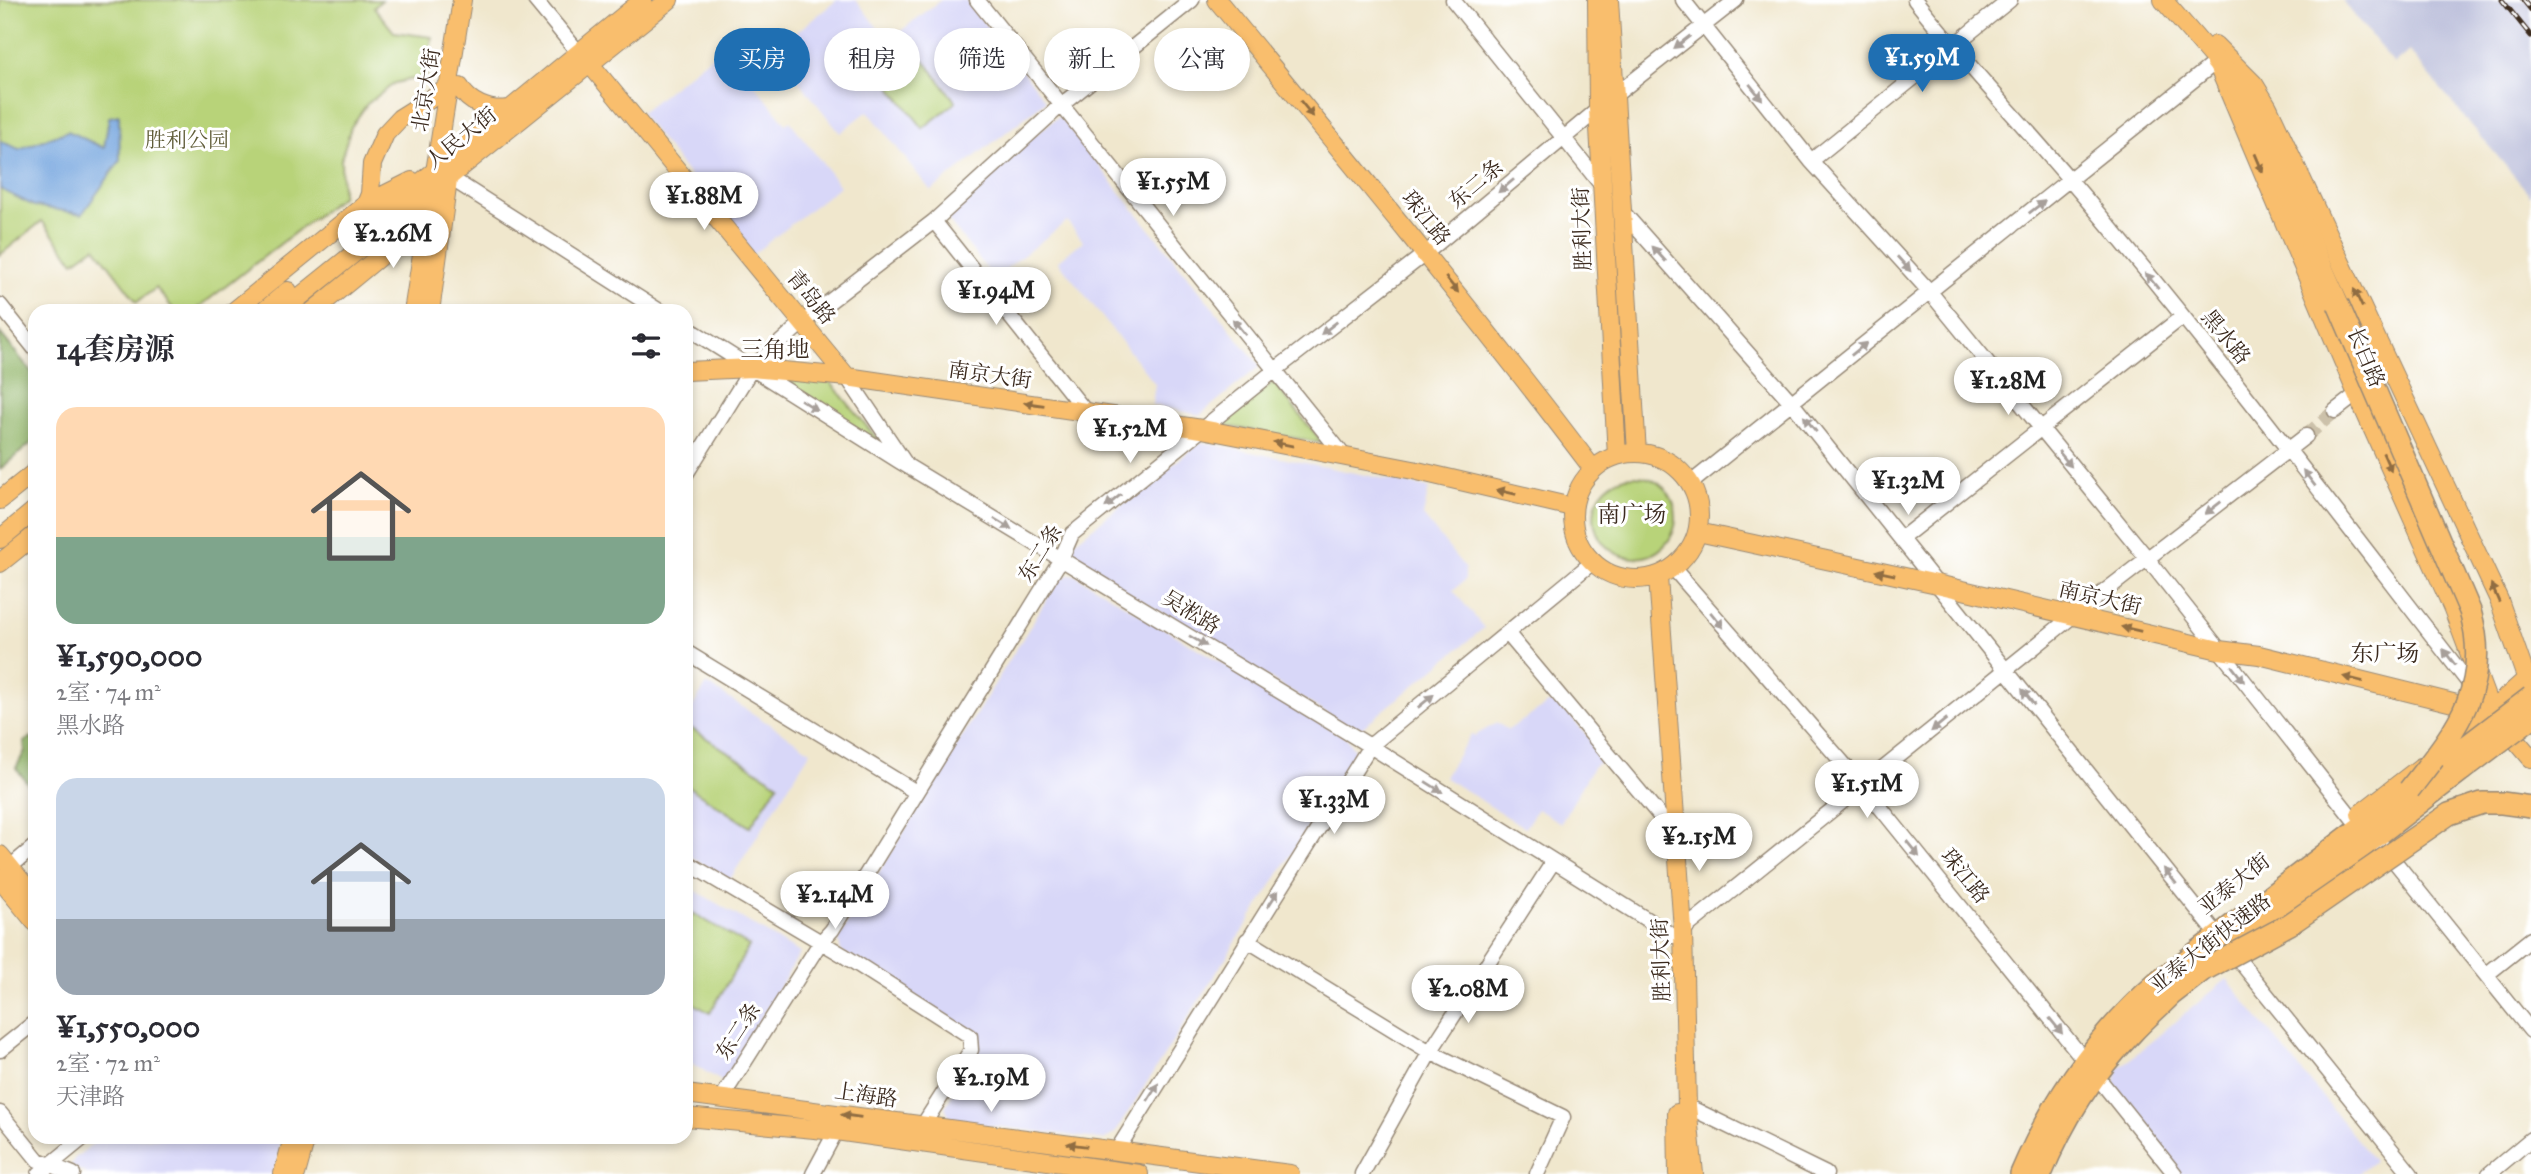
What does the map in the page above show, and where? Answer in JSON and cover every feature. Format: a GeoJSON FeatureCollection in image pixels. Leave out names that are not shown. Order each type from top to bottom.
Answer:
{"type":"FeatureCollection","features":[{"type":"Feature","properties":{"kind":"highway"},"geometry":{"type":"LineString","coordinates":[[2220,58],[2245,95],[2338,304],[2470,611],[2476,632],[2478,663],[2470,698],[2454,732],[2409,790]]}},
{"type":"Feature","properties":{"kind":"highway"},"geometry":{"type":"LineString","coordinates":[[2456,764],[2530,681]]}},
{"type":"Feature","properties":{"kind":"highway"},"geometry":{"type":"LineString","coordinates":[[2456,764],[2531,722]]}},
{"type":"Feature","properties":{"kind":"highway","name":"亚泰大街快速路"},"geometry":{"type":"LineString","coordinates":[[2019,1174],[2041,1127],[2064,1088],[2093,1048],[2135,1002],[2409,790],[2456,764]]}},
{"type":"Feature","properties":{"kind":"highway","name":"亚泰大街快速路"},"geometry":{"type":"LineString","coordinates":[[2043,1174],[2060,1134],[2081,1098],[2132,1033],[2171,995],[2456,764]]}},
{"type":"Feature","properties":{"kind":"highway"},"geometry":{"type":"LineString","coordinates":[[2206,969],[2290,924],[2449,814],[2482,803],[2531,807]]}},
{"type":"Feature","properties":{"kind":"main road","name":"北京大街"},"geometry":{"type":"LineString","coordinates":[[443,173],[451,157],[462,0]]}},
{"type":"Feature","properties":{"kind":"main road","name":"北京大街"},"geometry":{"type":"LineString","coordinates":[[431,304],[443,173],[455,85],[472,0]]}},
{"type":"Feature","properties":{"kind":"main road","name":"人民大街"},"geometry":{"type":"LineString","coordinates":[[273,304],[443,173],[584,58],[643,0]]}},
{"type":"Feature","properties":{"kind":"main road","name":"人民大街"},"geometry":{"type":"LineString","coordinates":[[451,157],[507,109],[669,0]]}},
{"type":"Feature","properties":{"kind":"main road","name":"珠江路"},"geometry":{"type":"LineString","coordinates":[[1217,0],[1426,253],[1593,469]]}},
{"type":"Feature","properties":{"kind":"main road","name":"胜利大街"},"geometry":{"type":"LineString","coordinates":[[1597,0],[1598,109],[1617,456]]}},
{"type":"Feature","properties":{"kind":"main road","name":"胜利大街"},"geometry":{"type":"LineString","coordinates":[[1609,0],[1637,453]]}},
{"type":"Feature","properties":{"kind":"main road","name":"长白路"},"geometry":{"type":"LineString","coordinates":[[2164,0],[2220,58],[2254,84],[2268,107],[2499,600],[2530,681]]}},
{"type":"Feature","properties":{"kind":"main road","name":"长白路"},"geometry":{"type":"LineString","coordinates":[[2178,0],[2220,58],[2357,394],[2453,609],[2491,711],[2514,738]]}},
{"type":"Feature","properties":{"kind":"main road","name":"青岛路"},"geometry":{"type":"LineString","coordinates":[[584,58],[847,377]]}},
{"type":"Feature","properties":{"kind":"main road"},"geometry":{"type":"LineString","coordinates":[[366,204],[370,194],[372,164],[385,134],[400,117],[455,85],[467,97],[486,108],[500,111],[507,109]]}},
{"type":"Feature","properties":{"kind":"main road"},"geometry":{"type":"LineString","coordinates":[[243,304],[366,204],[443,173]]}},
{"type":"Feature","properties":{"kind":"main road","name":"人民大街"},"geometry":{"type":"LineString","coordinates":[[291,304],[433,190],[443,173]]}},
{"type":"Feature","properties":{"kind":"main road"},"geometry":{"type":"LineString","coordinates":[[322,304],[396,243],[433,190]]}},
{"type":"Feature","properties":{"kind":"main road"},"geometry":{"type":"LineString","coordinates":[[415,304],[433,190]]}},
{"type":"Feature","properties":{"kind":"main road","name":"南京大街"},"geometry":{"type":"LineString","coordinates":[[693,371],[752,369],[847,377],[1202,429],[1413,470],[1572,508]]}},
{"type":"Feature","properties":{"kind":"main road"},"geometry":{"type":"LineString","coordinates":[[1637,453],[1655,456],[1668,462],[1691,483],[1699,511],[1698,533],[1684,558],[1660,574],[1606,574],[1573,533],[1572,508],[1578,488],[1593,469],[1617,456],[1637,453]]}},
{"type":"Feature","properties":{"kind":"main road"},"geometry":{"type":"LineString","coordinates":[[0,500],[28,478]]}},
{"type":"Feature","properties":{"kind":"main road"},"geometry":{"type":"LineString","coordinates":[[0,524],[28,502]]}},
{"type":"Feature","properties":{"kind":"main road"},"geometry":{"type":"LineString","coordinates":[[0,539],[28,516]]}},
{"type":"Feature","properties":{"kind":"main road","name":"南京大街"},"geometry":{"type":"LineString","coordinates":[[1698,533],[1937,584],[2219,650],[2259,655],[2491,711]]}},
{"type":"Feature","properties":{"kind":"main road"},"geometry":{"type":"LineString","coordinates":[[0,563],[28,541]]}},
{"type":"Feature","properties":{"kind":"main road","name":"胜利大街"},"geometry":{"type":"LineString","coordinates":[[1660,574],[1665,822],[1678,933],[1678,1174]]}},
{"type":"Feature","properties":{"kind":"main road","name":"胜利大街"},"geometry":{"type":"LineString","coordinates":[[1660,574],[1687,1106],[1693,1174]]}},
{"type":"Feature","properties":{"kind":"main road","name":"亚泰大街"},"geometry":{"type":"LineString","coordinates":[[2019,1174],[2054,1094],[2112,1014],[2213,929],[2530,681]]}},
{"type":"Feature","properties":{"kind":"main road"},"geometry":{"type":"LineString","coordinates":[[2043,1174],[2067,1128],[2099,1079],[2151,1020],[2531,722]]}},
{"type":"Feature","properties":{"kind":"main road"},"geometry":{"type":"LineString","coordinates":[[2514,738],[2531,758]]}},
{"type":"Feature","properties":{"kind":"main road"},"geometry":{"type":"LineString","coordinates":[[4,877],[28,893]]}},
{"type":"Feature","properties":{"kind":"main road"},"geometry":{"type":"LineString","coordinates":[[4,877],[28,912]]}},
{"type":"Feature","properties":{"kind":"main road","name":"上海路"},"geometry":{"type":"LineString","coordinates":[[693,1095],[1290,1174]]}},
{"type":"Feature","properties":{"kind":"main road","name":"上海路"},"geometry":{"type":"LineString","coordinates":[[693,1117],[836,1131],[1139,1174]]}},
{"type":"Feature","properties":{"kind":"main road"},"geometry":{"type":"LineString","coordinates":[[284,1174],[289,1144]]}},
{"type":"Feature","properties":{"kind":"main road"},"geometry":{"type":"LineString","coordinates":[[296,1174],[304,1144]]}},
{"type":"Feature","properties":{"kind":"street"},"geometry":{"type":"LineString","coordinates":[[535,0],[584,58]]}},
{"type":"Feature","properties":{"kind":"street"},"geometry":{"type":"LineString","coordinates":[[977,0],[1344,456]]}},
{"type":"Feature","properties":{"kind":"street"},"geometry":{"type":"LineString","coordinates":[[693,463],[752,369],[803,322],[934,221],[1060,106],[1192,0]]}},
{"type":"Feature","properties":{"kind":"street"},"geometry":{"type":"LineString","coordinates":[[1453,0],[1623,212],[1792,403],[2213,929]]}},
{"type":"Feature","properties":{"kind":"street"},"geometry":{"type":"LineString","coordinates":[[1683,0],[1811,161],[1930,292],[2147,558],[2354,820]]}},
{"type":"Feature","properties":{"kind":"street","name":"东二条"},"geometry":{"type":"LineString","coordinates":[[721,1098],[820,943],[832,930],[1061,559],[1072,534],[1274,370],[1426,253],[1598,109],[1736,0]]}},
{"type":"Feature","properties":{"kind":"street","name":"黑水路"},"geometry":{"type":"LineString","coordinates":[[1915,0],[1952,47],[2071,181],[2182,317],[2491,711]]}},
{"type":"Feature","properties":{"kind":"street"},"geometry":{"type":"LineString","coordinates":[[1811,161],[2010,0]]}},
{"type":"Feature","properties":{"kind":"street"},"geometry":{"type":"LineString","coordinates":[[1691,483],[2071,181],[2220,58]]}},
{"type":"Feature","properties":{"kind":"street"},"geometry":{"type":"LineString","coordinates":[[443,173],[649,304]]}},
{"type":"Feature","properties":{"kind":"street"},"geometry":{"type":"LineString","coordinates":[[934,221],[1086,412]]}},
{"type":"Feature","properties":{"kind":"street"},"geometry":{"type":"LineString","coordinates":[[0,305],[28,340]]}},
{"type":"Feature","properties":{"kind":"street"},"geometry":{"type":"LineString","coordinates":[[1902,538],[2182,317]]}},
{"type":"Feature","properties":{"kind":"street","name":"吴淞路"},"geometry":{"type":"LineString","coordinates":[[693,331],[909,468],[1370,746],[1553,862],[1678,933]]}},
{"type":"Feature","properties":{"kind":"street","name":"青岛路"},"geometry":{"type":"LineString","coordinates":[[847,377],[909,468]]}},
{"type":"Feature","properties":{"kind":"street"},"geometry":{"type":"LineString","coordinates":[[2334,411],[2357,394]]}},
{"type":"Feature","properties":{"kind":"street"},"geometry":{"type":"LineString","coordinates":[[1678,933],[2074,615],[2305,436]]}},
{"type":"Feature","properties":{"kind":"street"},"geometry":{"type":"LineString","coordinates":[[1117,1150],[1370,746],[1594,561]]}},
{"type":"Feature","properties":{"kind":"street","name":"珠江路"},"geometry":{"type":"LineString","coordinates":[[1660,574],[1863,786],[2081,1056]]}},
{"type":"Feature","properties":{"kind":"street"},"geometry":{"type":"LineString","coordinates":[[1508,634],[1665,822]]}},
{"type":"Feature","properties":{"kind":"street"},"geometry":{"type":"LineString","coordinates":[[693,656],[916,792]]}},
{"type":"Feature","properties":{"kind":"street"},"geometry":{"type":"LineString","coordinates":[[2379,842],[2531,1031]]}},
{"type":"Feature","properties":{"kind":"street"},"geometry":{"type":"LineString","coordinates":[[4,877],[28,853]]}},
{"type":"Feature","properties":{"kind":"street"},"geometry":{"type":"LineString","coordinates":[[1362,1174],[1430,1052],[1553,862]]}},
{"type":"Feature","properties":{"kind":"street"},"geometry":{"type":"LineString","coordinates":[[693,866],[965,1032],[972,1042],[971,1050],[923,1125]]}},
{"type":"Feature","properties":{"kind":"street"},"geometry":{"type":"LineString","coordinates":[[2486,975],[2531,939]]}},
{"type":"Feature","properties":{"kind":"street"},"geometry":{"type":"LineString","coordinates":[[1247,940],[1430,1052],[1563,1117],[1536,1174]]}},
{"type":"Feature","properties":{"kind":"street"},"geometry":{"type":"LineString","coordinates":[[2234,954],[2411,1174]]}},
{"type":"Feature","properties":{"kind":"street"},"geometry":{"type":"LineString","coordinates":[[0,1050],[28,1027]]}},
{"type":"Feature","properties":{"kind":"street"},"geometry":{"type":"LineString","coordinates":[[2099,1079],[2175,1174]]}},
{"type":"Feature","properties":{"kind":"street"},"geometry":{"type":"LineString","coordinates":[[1687,1106],[1826,1174]]}},
{"type":"Feature","properties":{"kind":"street"},"geometry":{"type":"LineString","coordinates":[[0,1113],[45,1169],[73,1174]]}},
{"type":"Feature","properties":{"kind":"street"},"geometry":{"type":"LineString","coordinates":[[813,1174],[836,1131]]}},
{"type":"Feature","properties":{"kind":"street"},"geometry":{"type":"LineString","coordinates":[[2489,1174],[2531,1139]]}},
{"type":"Feature","properties":{"kind":"street"},"geometry":{"type":"LineString","coordinates":[[45,1169],[76,1144]]}},
{"type":"Feature","properties":{"kind":"shaded area"},"geometry":{"type":"Polygon","coordinates":[[[837,0],[856,0],[878,28],[824,28],[824,91],[920,91],[920,28],[905,28],[941,0],[966,0],[988,28],[934,28],[934,91],[1030,91],[1030,81],[1046,101],[931,191],[868,111],[840,133],[807,91],[810,91],[810,28],[802,28],[837,0]]]}},
{"type":"Feature","properties":{"kind":"shaded area"},"geometry":{"type":"Polygon","coordinates":[[[2342,0],[2531,0],[2531,196],[2409,51],[2394,64],[2342,0]]]}},
{"type":"Feature","properties":{"kind":"shaded area"},"geometry":{"type":"Polygon","coordinates":[[[714,54],[714,91],[760,91],[786,124],[790,121],[840,186],[752,255],[640,113],[714,54]]]}},
{"type":"Feature","properties":{"kind":"shaded area"},"geometry":{"type":"Polygon","coordinates":[[[1059,116],[1260,366],[1200,415],[1152,405],[1155,384],[1058,261],[1083,241],[1067,221],[994,278],[940,210],[1059,116]]]}},
{"type":"Feature","properties":{"kind":"shaded area"},"geometry":{"type":"Polygon","coordinates":[[[1201,442],[1429,488],[1423,516],[1465,568],[1465,580],[1453,590],[1484,628],[1357,732],[1062,552],[1201,442]]]}},
{"type":"Feature","properties":{"kind":"shaded area"},"geometry":{"type":"Polygon","coordinates":[[[1070,574],[1347,738],[1354,749],[1354,755],[1115,1133],[1105,1140],[956,1121],[950,1118],[945,1107],[975,1057],[977,1041],[841,951],[839,943],[839,937],[1058,581],[1070,574]]]}},
{"type":"Feature","properties":{"kind":"shaded area"},"geometry":{"type":"Polygon","coordinates":[[[707,684],[811,751],[729,881],[693,858],[693,706],[707,684]]]}},
{"type":"Feature","properties":{"kind":"shaded area"},"geometry":{"type":"Polygon","coordinates":[[[1556,699],[1606,758],[1593,767],[1561,823],[1537,809],[1525,828],[1444,777],[1472,733],[1474,736],[1497,723],[1508,730],[1556,699]]]}},
{"type":"Feature","properties":{"kind":"shaded area"},"geometry":{"type":"Polygon","coordinates":[[[693,889],[800,953],[723,1082],[693,1064],[693,889]]]}},
{"type":"Feature","properties":{"kind":"shaded area"},"geometry":{"type":"Polygon","coordinates":[[[2227,979],[2374,1161],[2358,1174],[2179,1174],[2113,1091],[2118,1069],[2227,979]]]}},
{"type":"Feature","properties":{"kind":"shaded area"},"geometry":{"type":"Polygon","coordinates":[[[93,1144],[279,1144],[280,1153],[274,1174],[87,1174],[71,1166],[74,1159],[93,1144]]]}},
{"type":"Feature","properties":{"kind":"green space","name":"胜利公园"},"geometry":{"type":"Polygon","coordinates":[[[0,0],[382,0],[374,7],[394,32],[432,37],[427,76],[395,83],[367,104],[351,127],[341,159],[342,196],[203,304],[169,304],[156,288],[137,302],[95,247],[74,262],[42,221],[0,255],[0,0]]]}},
{"type":"Feature","properties":{"kind":"green space"},"geometry":{"type":"Polygon","coordinates":[[[920,55],[934,73],[934,91],[948,91],[956,102],[923,128],[894,91],[920,91],[920,55]]]}},
{"type":"Feature","properties":{"kind":"green space"},"geometry":{"type":"Polygon","coordinates":[[[0,333],[28,367],[28,446],[0,469],[0,333]]]}},
{"type":"Feature","properties":{"kind":"green space"},"geometry":{"type":"Polygon","coordinates":[[[758,371],[828,379],[883,446],[758,371]]]}},
{"type":"Feature","properties":{"kind":"green space"},"geometry":{"type":"Polygon","coordinates":[[[1273,382],[1323,443],[1220,425],[1273,382]]]}},
{"type":"Feature","properties":{"kind":"green space"},"geometry":{"type":"Polygon","coordinates":[[[1635,476],[1651,479],[1664,488],[1673,501],[1676,517],[1673,533],[1664,546],[1651,555],[1635,558],[1619,555],[1606,546],[1597,533],[1594,517],[1597,501],[1606,488],[1619,479],[1635,476]]]}},
{"type":"Feature","properties":{"kind":"green space"},"geometry":{"type":"Polygon","coordinates":[[[693,729],[778,784],[750,827],[693,790],[693,729]]]}},
{"type":"Feature","properties":{"kind":"green space"},"geometry":{"type":"Polygon","coordinates":[[[28,739],[28,784],[16,768],[25,751],[24,742],[28,739]]]}},
{"type":"Feature","properties":{"kind":"green space"},"geometry":{"type":"Polygon","coordinates":[[[693,913],[749,946],[710,1013],[693,1003],[693,913]]]}},
{"type":"Feature","properties":{"kind":"water"},"geometry":{"type":"Polygon","coordinates":[[[119,115],[120,161],[82,214],[34,206],[0,189],[0,141],[19,149],[68,131],[104,148],[109,117],[119,115]]]}},
{"type":"Feature","properties":{"kind":"tunnel"},"geometry":{"type":"LineString","coordinates":[[2306,436],[2335,411]]}},
{"type":"Feature","properties":{"kind":"railway"},"geometry":{"type":"LineString","coordinates":[[2502,0],[2531,36]]}},
{"type":"Feature","properties":{"kind":"railway"},"geometry":{"type":"LineString","coordinates":[[2523,0],[2531,10]]}},
{"type":"Feature","properties":{"kind":"district","name":"三角地"},"geometry":{"type":"Point","coordinates":[775,349]}},
{"type":"Feature","properties":{"kind":"district","name":"南广场"},"geometry":{"type":"Point","coordinates":[1632,514]}},
{"type":"Feature","properties":{"kind":"district","name":"东广场"},"geometry":{"type":"Point","coordinates":[2385,653]}}]}
